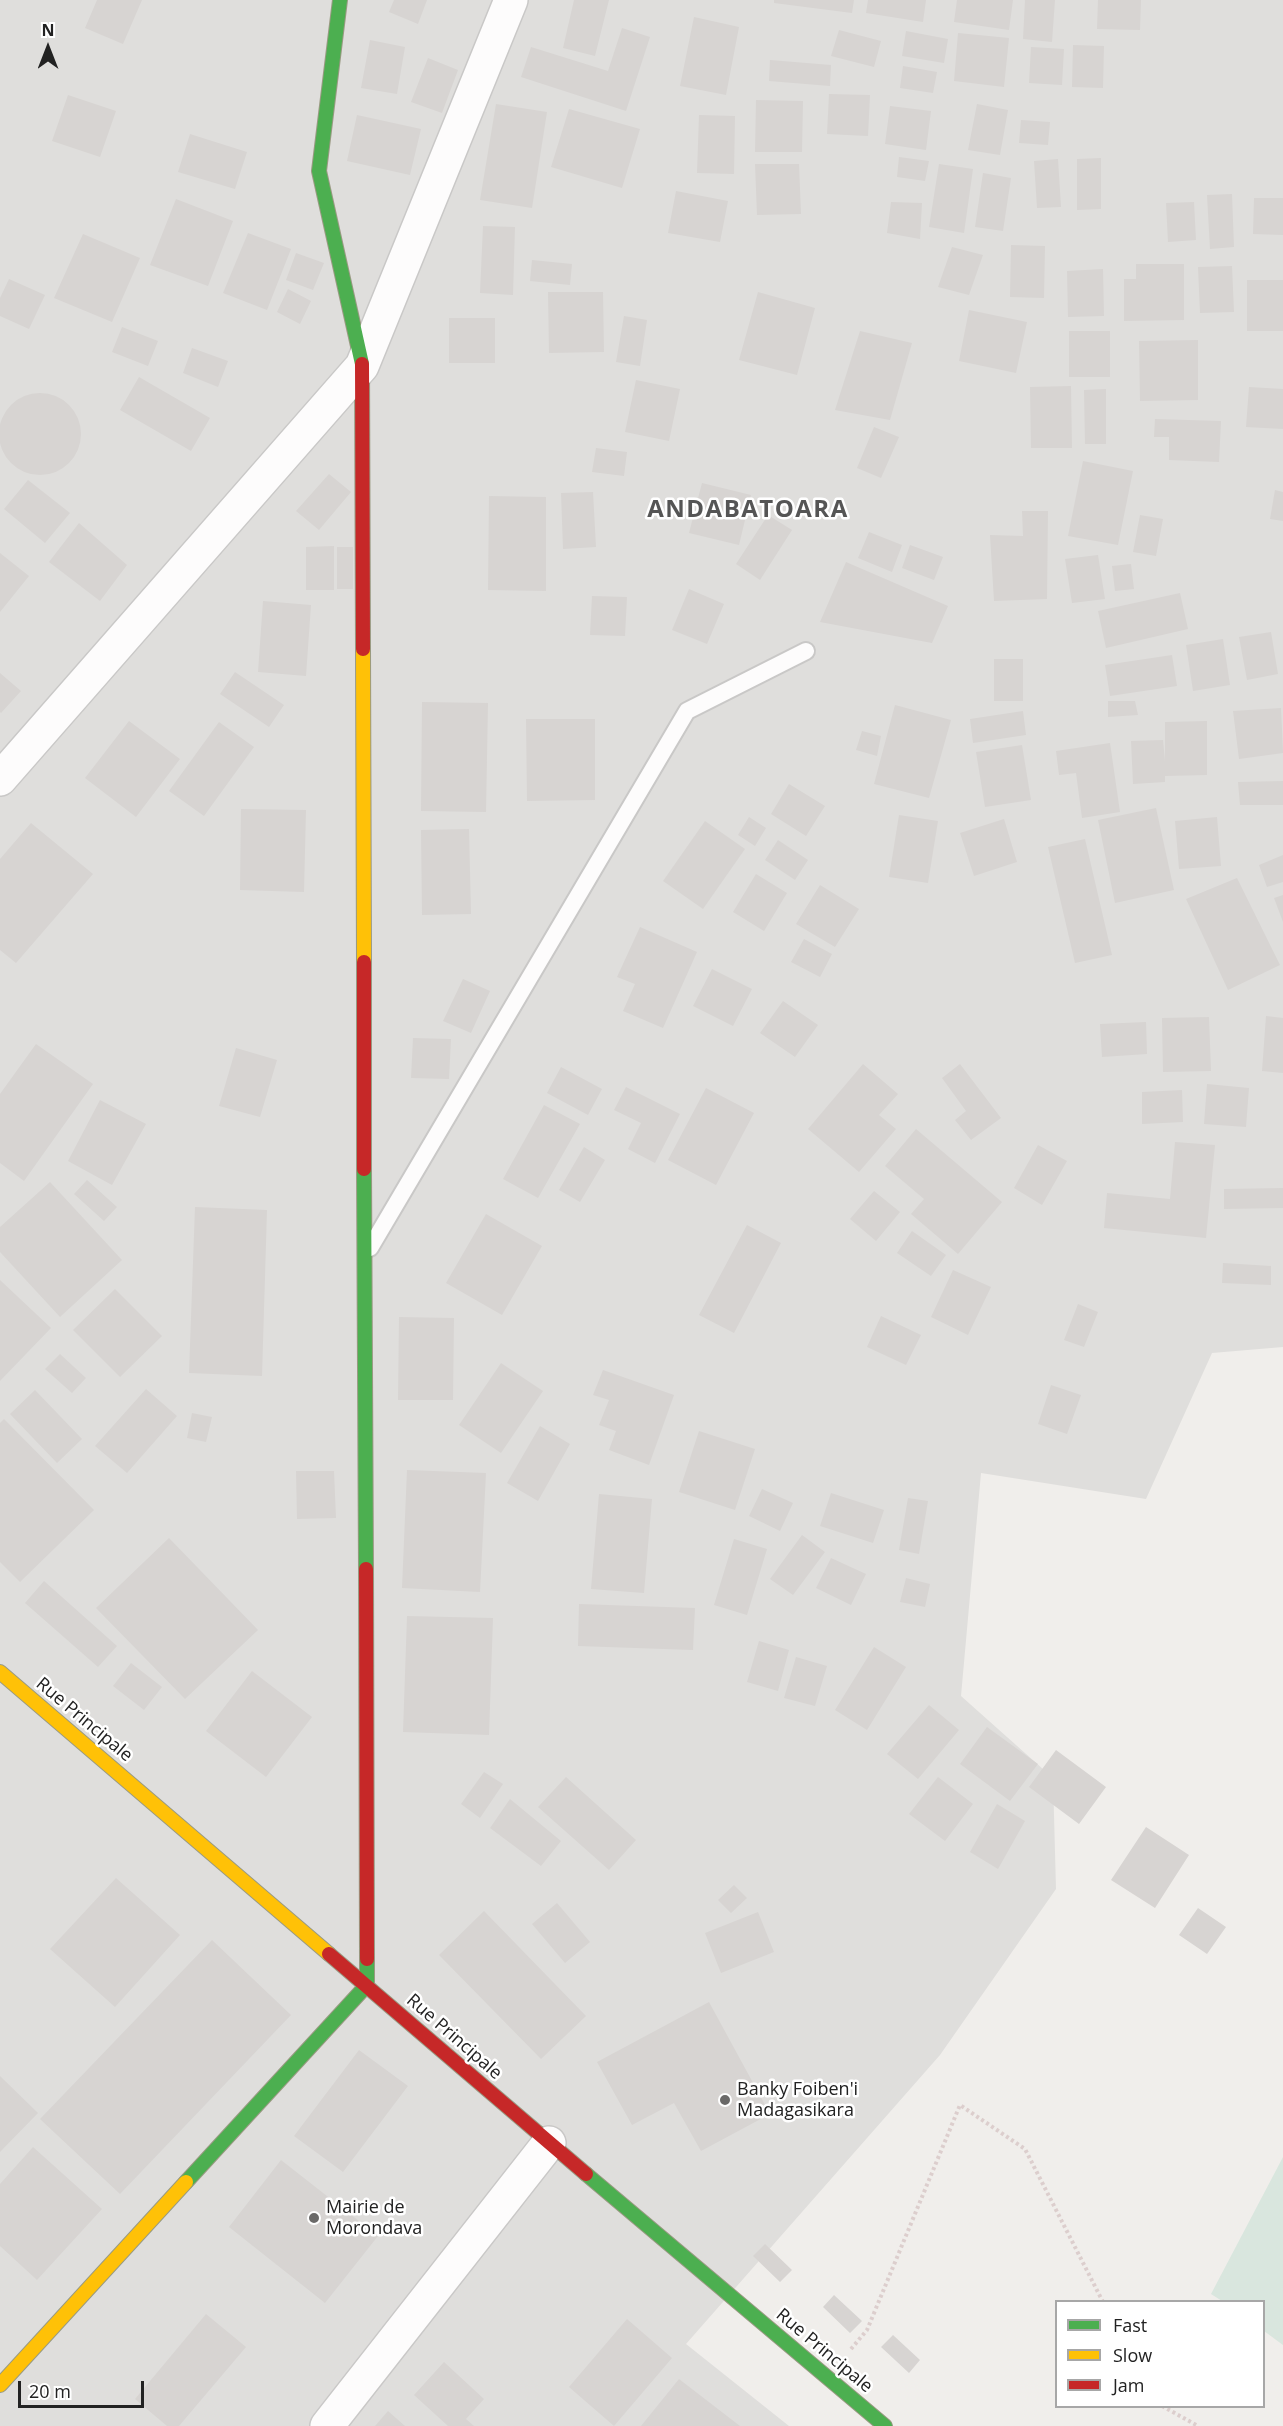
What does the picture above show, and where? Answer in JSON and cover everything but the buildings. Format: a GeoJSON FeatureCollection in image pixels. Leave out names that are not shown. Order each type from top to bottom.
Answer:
{"type":"FeatureCollection","features":[{"type":"Feature","properties":{"kind":"street"},"geometry":{"type":"LineString","coordinates":[[0,2385],[367,1985],[362,366],[319,171],[340,0]]}},
{"type":"Feature","properties":{"kind":"street"},"geometry":{"type":"LineString","coordinates":[[0,779],[362,366],[511,0]]}},
{"type":"Feature","properties":{"kind":"street","name":"Rue Principale"},"geometry":{"type":"LineString","coordinates":[[0,1672],[549,2143],[885,2426]]}},
{"type":"Feature","properties":{"kind":"street"},"geometry":{"type":"LineString","coordinates":[[327,2426],[549,2143]]}},
{"type":"Feature","properties":{"kind":"lane"},"geometry":{"type":"LineString","coordinates":[[365,1256],[687,711],[806,651]]}},
{"type":"Feature","properties":{"kind":"path"},"geometry":{"type":"LineString","coordinates":[[828,2378],[867,2330],[960,2105],[1025,2149],[1102,2300]]}},
{"type":"Feature","properties":{"kind":"path"},"geometry":{"type":"LineString","coordinates":[[1165,2408],[1198,2426]]}},
{"type":"Feature","properties":{"kind":"shaded area"},"geometry":{"type":"Polygon","coordinates":[[[0,0],[1283,0],[1283,1347],[1212,1353],[1146,1499],[981,1473],[961,1696],[1053,1778],[1056,1889],[940,2055],[686,2344],[789,2426],[0,2426],[0,0]]]}},
{"type":"Feature","properties":{"kind":"shaded area"},"geometry":{"type":"Polygon","coordinates":[[[1283,2157],[1283,2345],[1265,2332],[1265,2300],[1220,2300],[1211,2294],[1283,2157]]]}},
{"type":"Feature","properties":{"kind":"traffic: fast"},"geometry":{"type":"LineString","coordinates":[[340,0],[319,171],[362,364]]}},
{"type":"Feature","properties":{"kind":"traffic: fast"},"geometry":{"type":"LineString","coordinates":[[364,1169],[366,1569]]}},
{"type":"Feature","properties":{"kind":"traffic: fast"},"geometry":{"type":"LineString","coordinates":[[186,2182],[367,1985],[367,1959]]}},
{"type":"Feature","properties":{"kind":"traffic: fast"},"geometry":{"type":"LineString","coordinates":[[586,2174],[885,2426]]}},
{"type":"Feature","properties":{"kind":"traffic: slow"},"geometry":{"type":"LineString","coordinates":[[363,649],[364,962]]}},
{"type":"Feature","properties":{"kind":"traffic: slow"},"geometry":{"type":"LineString","coordinates":[[0,1672],[329,1954]]}},
{"type":"Feature","properties":{"kind":"traffic: slow"},"geometry":{"type":"LineString","coordinates":[[0,2385],[186,2182]]}},
{"type":"Feature","properties":{"kind":"traffic: jam"},"geometry":{"type":"LineString","coordinates":[[362,364],[363,649]]}},
{"type":"Feature","properties":{"kind":"traffic: jam"},"geometry":{"type":"LineString","coordinates":[[364,962],[364,1169]]}},
{"type":"Feature","properties":{"kind":"traffic: jam"},"geometry":{"type":"LineString","coordinates":[[366,1569],[367,1959]]}},
{"type":"Feature","properties":{"kind":"traffic: jam"},"geometry":{"type":"LineString","coordinates":[[329,1954],[586,2174]]}},
{"type":"Feature","properties":{"kind":"place","name":"Banky Foiben'i Madagasikara"},"geometry":{"type":"Point","coordinates":[725,2100]}},
{"type":"Feature","properties":{"kind":"place","name":"Mairie de Morondava"},"geometry":{"type":"Point","coordinates":[314,2218]}},
{"type":"Feature","properties":{"kind":"district","name":"ANDABATOARA"},"geometry":{"type":"Point","coordinates":[748,510]}}]}
